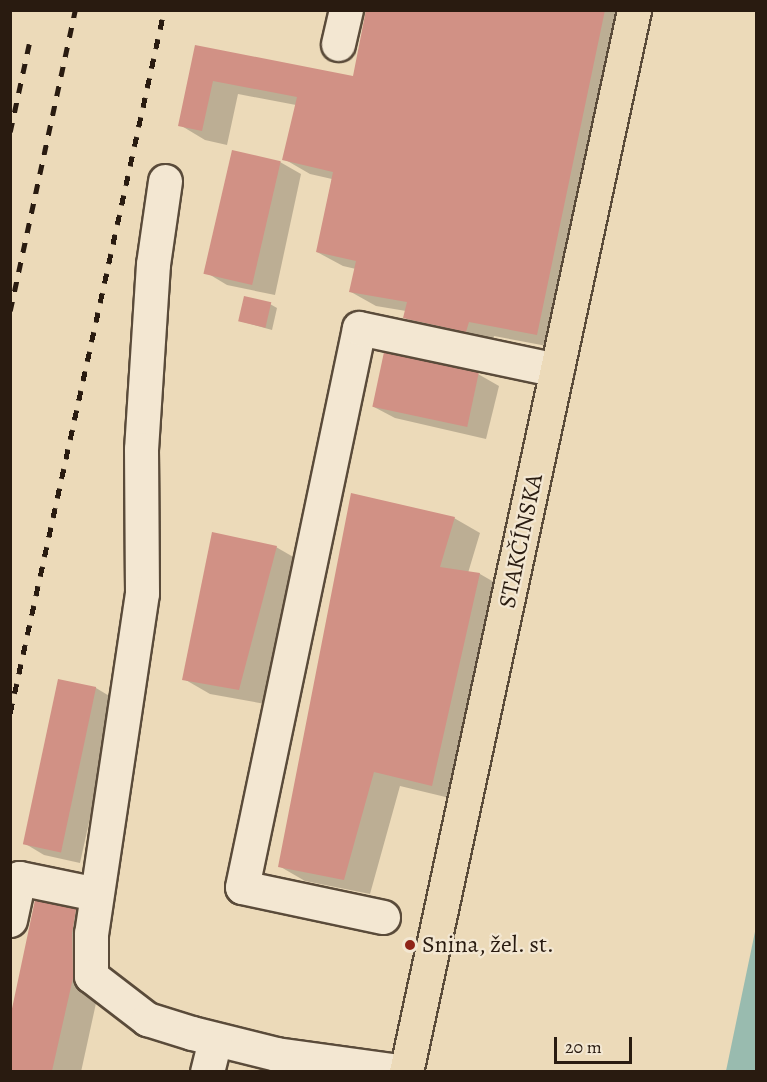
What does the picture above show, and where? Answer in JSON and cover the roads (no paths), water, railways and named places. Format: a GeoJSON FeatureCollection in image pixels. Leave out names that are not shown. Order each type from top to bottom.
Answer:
{"type":"FeatureCollection","features":[{"type":"Feature","properties":{"kind":"main road","name":"STAKČÍNSKA"},"geometry":{"type":"LineString","coordinates":[[406,1071],[634,10]]}},
{"type":"Feature","properties":{"kind":"lane"},"geometry":{"type":"LineString","coordinates":[[338,44],[346,10]]}},
{"type":"Feature","properties":{"kind":"lane"},"geometry":{"type":"LineString","coordinates":[[165,181],[153,264],[141,449],[142,593],[96,894],[91,933],[91,976],[147,1019],[214,1040],[276,1054],[406,1071]]}},
{"type":"Feature","properties":{"kind":"lane"},"geometry":{"type":"LineString","coordinates":[[382,917],[242,887],[358,328],[557,370]]}},
{"type":"Feature","properties":{"kind":"lane"},"geometry":{"type":"LineString","coordinates":[[10,920],[19,878],[96,894]]}},
{"type":"Feature","properties":{"kind":"lane"},"geometry":{"type":"LineString","coordinates":[[207,1071],[214,1040]]}},
{"type":"Feature","properties":{"kind":"water"},"geometry":{"type":"Polygon","coordinates":[[[756,927],[756,1071],[726,1071],[756,927]]]}},
{"type":"Feature","properties":{"kind":"railway"},"geometry":{"type":"LineString","coordinates":[[10,311],[75,10]]}},
{"type":"Feature","properties":{"kind":"railway"},"geometry":{"type":"LineString","coordinates":[[10,713],[164,10]]}},
{"type":"Feature","properties":{"kind":"railway"},"geometry":{"type":"LineString","coordinates":[[10,132],[29,44]]}},
{"type":"Feature","properties":{"kind":"place","name":"Snina, žel. st."},"geometry":{"type":"Point","coordinates":[410,945]}}]}
